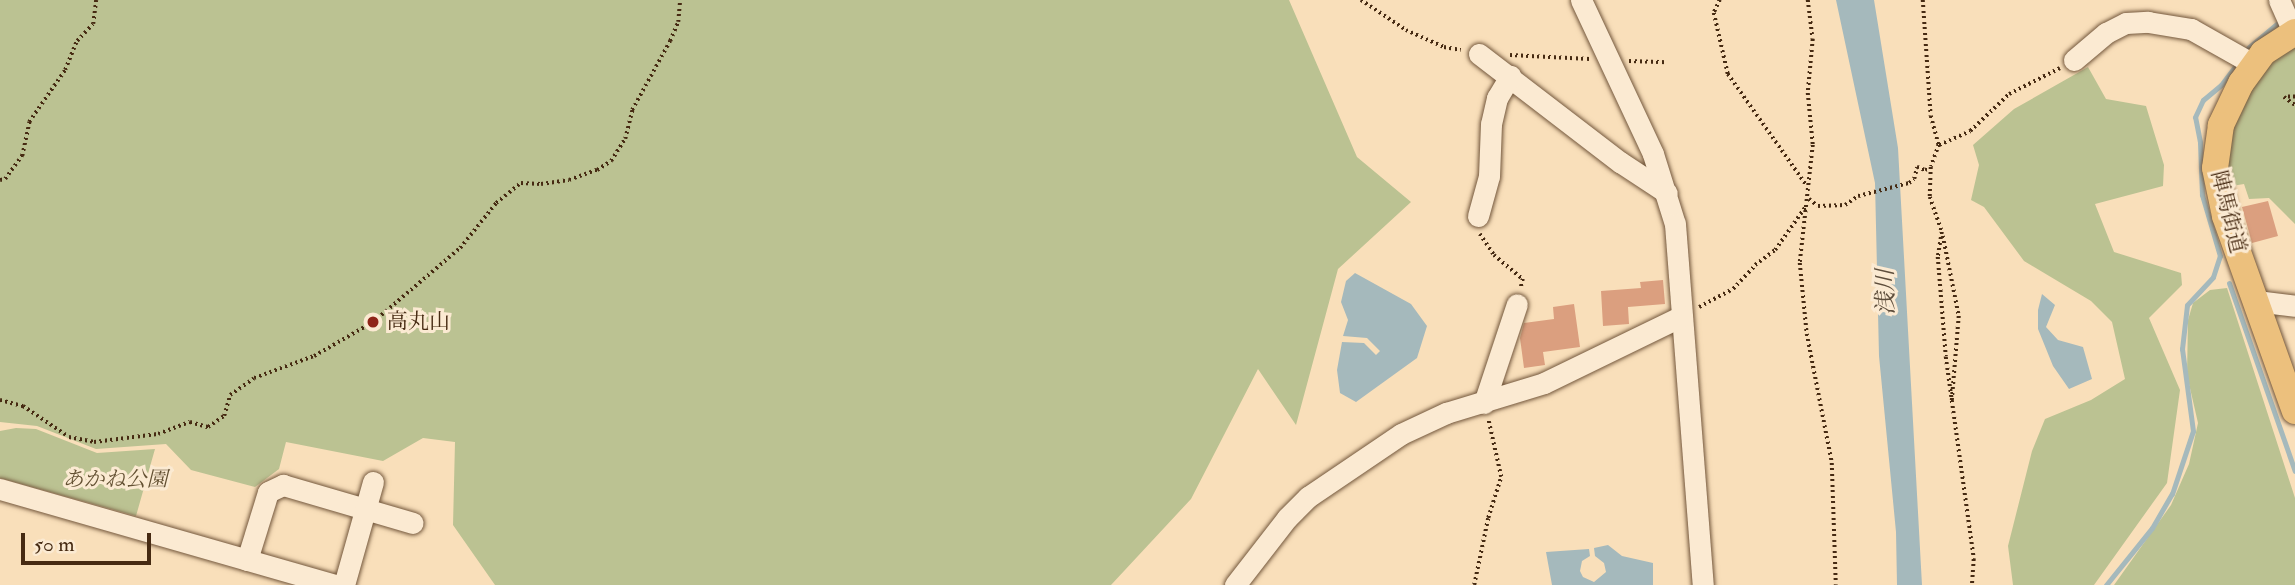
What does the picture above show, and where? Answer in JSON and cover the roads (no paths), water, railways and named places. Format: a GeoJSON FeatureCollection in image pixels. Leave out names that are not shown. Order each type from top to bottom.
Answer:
{"type":"FeatureCollection","features":[{"type":"Feature","properties":{"kind":"main road","name":"陣馬街道"},"geometry":{"type":"LineString","coordinates":[[2294,32],[2263,53],[2231,100],[2221,125],[2215,168],[2225,216],[2295,411]]}},
{"type":"Feature","properties":{"kind":"street"},"geometry":{"type":"LineString","coordinates":[[1581,0],[1667,193],[1675,224],[1703,585]]}},
{"type":"Feature","properties":{"kind":"street"},"geometry":{"type":"LineString","coordinates":[[2279,0],[2294,32]]}},
{"type":"Feature","properties":{"kind":"street"},"geometry":{"type":"LineString","coordinates":[[2074,60],[2106,33],[2126,23],[2148,22],[2191,29],[2253,64]]}},
{"type":"Feature","properties":{"kind":"street"},"geometry":{"type":"LineString","coordinates":[[1479,54],[1620,162],[1667,193]]}},
{"type":"Feature","properties":{"kind":"street"},"geometry":{"type":"LineString","coordinates":[[1478,216],[1489,176],[1491,124],[1497,98],[1510,76]]}},
{"type":"Feature","properties":{"kind":"street"},"geometry":{"type":"LineString","coordinates":[[2256,301],[2295,306]]}},
{"type":"Feature","properties":{"kind":"street"},"geometry":{"type":"LineString","coordinates":[[1484,403],[1517,304]]}},
{"type":"Feature","properties":{"kind":"street"},"geometry":{"type":"LineString","coordinates":[[1235,585],[1287,518],[1344,471],[1428,421],[1544,383],[1682,316]]}},
{"type":"Feature","properties":{"kind":"street"},"geometry":{"type":"LineString","coordinates":[[344,585],[373,482]]}},
{"type":"Feature","properties":{"kind":"street"},"geometry":{"type":"LineString","coordinates":[[247,560],[268,492],[283,485],[413,523]]}},
{"type":"Feature","properties":{"kind":"street"},"geometry":{"type":"LineString","coordinates":[[0,489],[335,585]]}},
{"type":"Feature","properties":{"kind":"water","name":"浅川"},"geometry":{"type":"Polygon","coordinates":[[[1836,0],[1874,0],[1898,148],[1922,585],[1897,585],[1896,532],[1879,356],[1875,183],[1836,0]]]}},
{"type":"Feature","properties":{"kind":"water"},"geometry":{"type":"Polygon","coordinates":[[[1355,273],[1411,304],[1427,326],[1417,358],[1356,402],[1340,393],[1337,370],[1342,342],[1364,343],[1376,355],[1380,351],[1367,338],[1343,336],[1348,320],[1341,302],[1346,281],[1355,273]]]}},
{"type":"Feature","properties":{"kind":"water"},"geometry":{"type":"Polygon","coordinates":[[[2042,294],[2055,305],[2046,327],[2058,340],[2083,347],[2092,379],[2069,389],[2053,366],[2038,329],[2038,310],[2042,294]]]}},
{"type":"Feature","properties":{"kind":"water"},"geometry":{"type":"Polygon","coordinates":[[[1608,545],[1622,556],[1653,563],[1653,585],[1552,585],[1546,552],[1589,549],[1590,556],[1582,561],[1580,571],[1583,577],[1594,582],[1606,572],[1604,563],[1595,556],[1594,548],[1608,545]]]}},
{"type":"Feature","properties":{"kind":"waterway"},"geometry":{"type":"LineString","coordinates":[[2248,48],[2278,23]]}},
{"type":"Feature","properties":{"kind":"waterway"},"geometry":{"type":"LineString","coordinates":[[2106,585],[2152,528],[2172,494],[2193,431],[2182,349],[2187,305],[2213,277],[2220,256],[2202,195],[2200,142],[2195,117],[2203,100],[2221,85],[2237,64]]}},
{"type":"Feature","properties":{"kind":"waterway"},"geometry":{"type":"LineString","coordinates":[[2229,283],[2295,471]]}},
{"type":"Feature","properties":{"kind":"place","name":"高丸山"},"geometry":{"type":"Point","coordinates":[373,322]}},
{"type":"Feature","properties":{"kind":"park label","name":"あかね公園"},"geometry":{"type":"Point","coordinates":[115,480]}}]}
